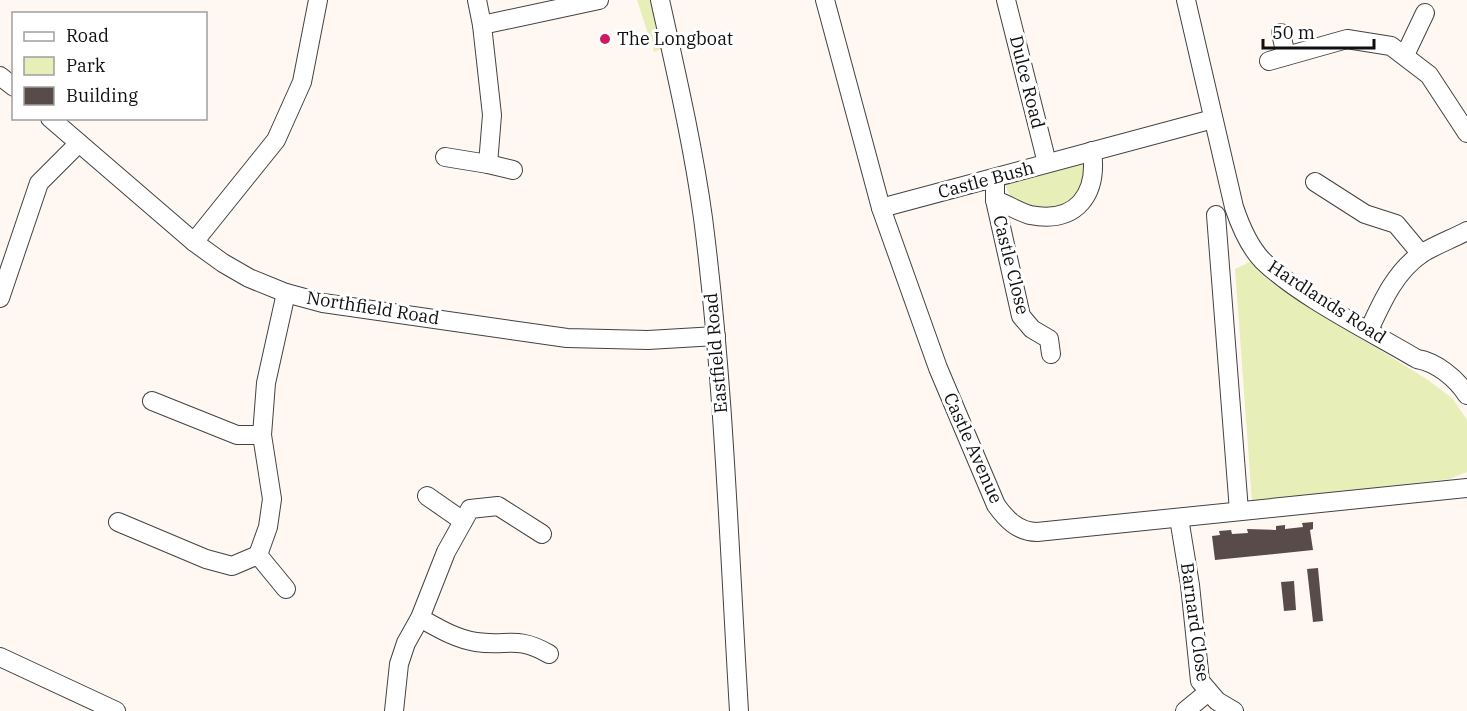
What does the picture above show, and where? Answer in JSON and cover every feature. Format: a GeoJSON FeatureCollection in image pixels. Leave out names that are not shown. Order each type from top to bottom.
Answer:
{"type":"FeatureCollection","features":[{"type":"Feature","properties":{"kind":"street"},"geometry":{"type":"LineString","coordinates":[[194,242],[276,140],[302,82],[318,0]]}},
{"type":"Feature","properties":{"kind":"street"},"geometry":{"type":"LineString","coordinates":[[477,0],[492,115],[488,164]]}},
{"type":"Feature","properties":{"kind":"street"},"geometry":{"type":"LineString","coordinates":[[482,25],[599,0]]}},
{"type":"Feature","properties":{"kind":"street","name":"Eastfield Road"},"geometry":{"type":"LineString","coordinates":[[660,0],[683,104],[700,205],[716,336],[739,711]]}},
{"type":"Feature","properties":{"kind":"street","name":"Castle Avenue"},"geometry":{"type":"LineString","coordinates":[[825,0],[881,208],[938,368],[996,505],[1007,520],[1019,528],[1032,532],[1467,488]]}},
{"type":"Feature","properties":{"kind":"street","name":"Dulce Road"},"geometry":{"type":"LineString","coordinates":[[1006,0],[1047,163]]}},
{"type":"Feature","properties":{"kind":"street","name":"Hardlands Road"},"geometry":{"type":"LineString","coordinates":[[1186,0],[1234,207],[1241,228],[1260,258],[1282,277],[1368,330],[1417,359],[1430,361],[1449,376],[1467,395]]}},
{"type":"Feature","properties":{"kind":"street"},"geometry":{"type":"LineString","coordinates":[[1405,55],[1427,9]]}},
{"type":"Feature","properties":{"kind":"street"},"geometry":{"type":"LineString","coordinates":[[1281,33],[1278,58],[1347,39],[1391,46],[1429,75],[1467,133]]}},
{"type":"Feature","properties":{"kind":"street"},"geometry":{"type":"LineString","coordinates":[[0,76],[12,85]]}},
{"type":"Feature","properties":{"kind":"street","name":"Castle Bush"},"geometry":{"type":"LineString","coordinates":[[881,208],[1213,119]]}},
{"type":"Feature","properties":{"kind":"street","name":"Northfield Road"},"geometry":{"type":"LineString","coordinates":[[52,120],[194,242],[249,278],[285,293],[323,303],[567,338],[648,340],[716,336]]}},
{"type":"Feature","properties":{"kind":"street"},"geometry":{"type":"LineString","coordinates":[[0,298],[39,183],[79,143]]}},
{"type":"Feature","properties":{"kind":"street","name":"Castle Bush"},"geometry":{"type":"LineString","coordinates":[[995,200],[1027,214],[1044,217],[1065,214],[1080,204],[1095,178],[1092,151]]}},
{"type":"Feature","properties":{"kind":"street"},"geometry":{"type":"LineString","coordinates":[[445,157],[513,170]]}},
{"type":"Feature","properties":{"kind":"street","name":"Castle Close"},"geometry":{"type":"LineString","coordinates":[[995,178],[995,200],[1021,316],[1032,329],[1053,341]]}},
{"type":"Feature","properties":{"kind":"street"},"geometry":{"type":"LineString","coordinates":[[1315,182],[1341,186],[1365,214],[1396,224],[1421,254]]}},
{"type":"Feature","properties":{"kind":"street"},"geometry":{"type":"LineString","coordinates":[[1216,215],[1239,512]]}},
{"type":"Feature","properties":{"kind":"street"},"geometry":{"type":"LineString","coordinates":[[1368,330],[1395,281],[1421,254],[1467,231]]}},
{"type":"Feature","properties":{"kind":"street"},"geometry":{"type":"LineString","coordinates":[[117,522],[206,559],[232,566],[258,555],[268,527],[272,499],[262,435],[266,383],[285,293]]}},
{"type":"Feature","properties":{"kind":"street"},"geometry":{"type":"LineString","coordinates":[[152,401],[237,435],[262,435]]}},
{"type":"Feature","properties":{"kind":"street"},"geometry":{"type":"LineString","coordinates":[[427,496],[463,521]]}},
{"type":"Feature","properties":{"kind":"street"},"geometry":{"type":"LineString","coordinates":[[394,711],[399,664],[406,643],[420,618],[446,552],[470,508],[498,506],[542,534]]}},
{"type":"Feature","properties":{"kind":"street","name":"Barnard Close"},"geometry":{"type":"LineString","coordinates":[[1179,518],[1190,585],[1200,681],[1207,693],[1234,711]]}},
{"type":"Feature","properties":{"kind":"street"},"geometry":{"type":"LineString","coordinates":[[258,555],[286,589]]}},
{"type":"Feature","properties":{"kind":"street"},"geometry":{"type":"LineString","coordinates":[[420,618],[457,637],[478,642],[511,641],[527,644],[549,654]]}},
{"type":"Feature","properties":{"kind":"street"},"geometry":{"type":"LineString","coordinates":[[0,657],[116,711]]}},
{"type":"Feature","properties":{"kind":"street"},"geometry":{"type":"LineString","coordinates":[[1185,711],[1207,693]]}},
{"type":"Feature","properties":{"kind":"green space"},"geometry":{"type":"Polygon","coordinates":[[[637,0],[650,0],[663,48],[654,52],[637,0]]]}},
{"type":"Feature","properties":{"kind":"green space"},"geometry":{"type":"Polygon","coordinates":[[[1087,162],[1086,186],[1070,204],[1042,212],[1012,200],[1005,185],[1087,162]]]}},
{"type":"Feature","properties":{"kind":"green space"},"geometry":{"type":"Polygon","coordinates":[[[1250,262],[1273,284],[1428,380],[1453,399],[1467,420],[1467,472],[1449,479],[1252,502],[1235,269],[1250,262]]]}},
{"type":"Feature","properties":{"kind":"building"},"geometry":{"type":"Polygon","coordinates":[[[1313,522],[1313,529],[1310,530],[1313,550],[1215,560],[1212,536],[1220,535],[1219,531],[1231,530],[1232,534],[1248,533],[1247,529],[1276,530],[1276,526],[1285,525],[1285,529],[1303,527],[1302,523],[1313,522]]]}},
{"type":"Feature","properties":{"kind":"building"},"geometry":{"type":"Polygon","coordinates":[[[1318,568],[1323,621],[1313,622],[1307,569],[1318,568]]]}},
{"type":"Feature","properties":{"kind":"building"},"geometry":{"type":"Polygon","coordinates":[[[1294,581],[1296,610],[1284,611],[1281,582],[1294,581]]]}},
{"type":"Feature","properties":{"kind":"place","name":"The Longboat"},"geometry":{"type":"Point","coordinates":[605,39]}}]}
